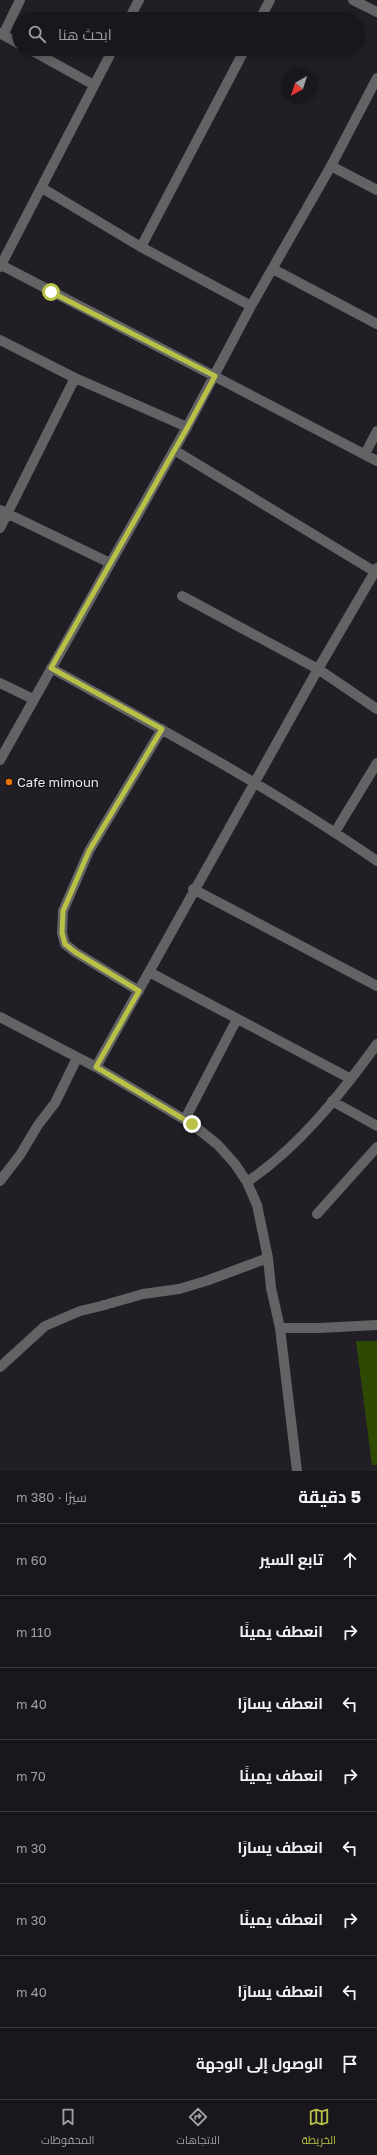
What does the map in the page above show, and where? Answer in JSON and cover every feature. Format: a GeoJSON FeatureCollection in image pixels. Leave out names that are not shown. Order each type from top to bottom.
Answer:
{"type":"FeatureCollection","features":[{"type":"Feature","properties":{"kind":"street"},"geometry":{"type":"LineString","coordinates":[[14,12],[20,0]]}},
{"type":"Feature","properties":{"kind":"street"},"geometry":{"type":"LineString","coordinates":[[133,12],[139,0]]}},
{"type":"Feature","properties":{"kind":"street"},"geometry":{"type":"LineString","coordinates":[[264,12],[270,0]]}},
{"type":"Feature","properties":{"kind":"street"},"geometry":{"type":"LineString","coordinates":[[353,0],[377,12]]}},
{"type":"Feature","properties":{"kind":"street"},"geometry":{"type":"LineString","coordinates":[[12,15],[2,34],[12,40]]}},
{"type":"Feature","properties":{"kind":"street"},"geometry":{"type":"LineString","coordinates":[[42,56],[94,85]]}},
{"type":"Feature","properties":{"kind":"street"},"geometry":{"type":"LineString","coordinates":[[109,56],[42,188],[0,266],[377,460]]}},
{"type":"Feature","properties":{"kind":"street"},"geometry":{"type":"LineString","coordinates":[[141,247],[241,56]]}},
{"type":"Feature","properties":{"kind":"street"},"geometry":{"type":"LineString","coordinates":[[0,760],[187,428],[251,306],[331,166],[377,78]]}},
{"type":"Feature","properties":{"kind":"street"},"geometry":{"type":"LineString","coordinates":[[331,166],[377,190]]}},
{"type":"Feature","properties":{"kind":"street"},"geometry":{"type":"LineString","coordinates":[[42,188],[141,247],[251,306]]}},
{"type":"Feature","properties":{"kind":"street"},"geometry":{"type":"LineString","coordinates":[[273,269],[377,324]]}},
{"type":"Feature","properties":{"kind":"street"},"geometry":{"type":"LineString","coordinates":[[0,340],[75,378],[187,428]]}},
{"type":"Feature","properties":{"kind":"street"},"geometry":{"type":"LineString","coordinates":[[0,528],[4,512],[75,378]]}},
{"type":"Feature","properties":{"kind":"street"},"geometry":{"type":"LineString","coordinates":[[365,454],[377,431]]}},
{"type":"Feature","properties":{"kind":"street"},"geometry":{"type":"LineString","coordinates":[[96,1067],[318,669],[376,571],[174,450]]}},
{"type":"Feature","properties":{"kind":"street"},"geometry":{"type":"LineString","coordinates":[[4,512],[110,563]]}},
{"type":"Feature","properties":{"kind":"street"},"geometry":{"type":"LineString","coordinates":[[182,596],[318,669],[377,709]]}},
{"type":"Feature","properties":{"kind":"street"},"geometry":{"type":"LineString","coordinates":[[51,668],[162,729],[255,784],[335,832],[377,861]]}},
{"type":"Feature","properties":{"kind":"street"},"geometry":{"type":"LineString","coordinates":[[0,683],[34,699]]}},
{"type":"Feature","properties":{"kind":"street"},"geometry":{"type":"LineString","coordinates":[[139,991],[75,952],[65,944],[62,933],[63,911],[89,851],[162,729]]}},
{"type":"Feature","properties":{"kind":"street"},"geometry":{"type":"LineString","coordinates":[[335,832],[377,763]]}},
{"type":"Feature","properties":{"kind":"street"},"geometry":{"type":"LineString","coordinates":[[194,889],[377,986]]}},
{"type":"Feature","properties":{"kind":"street"},"geometry":{"type":"LineString","coordinates":[[149,972],[351,1079]]}},
{"type":"Feature","properties":{"kind":"street"},"geometry":{"type":"LineString","coordinates":[[0,1017],[96,1067],[185,1119],[218,1145],[235,1164],[247,1182],[257,1205],[268,1258],[271,1288],[280,1328],[297,1471]]}},
{"type":"Feature","properties":{"kind":"street"},"geometry":{"type":"LineString","coordinates":[[185,1119],[237,1019]]}},
{"type":"Feature","properties":{"kind":"street"},"geometry":{"type":"LineString","coordinates":[[247,1182],[282,1155],[351,1079],[377,1044]]}},
{"type":"Feature","properties":{"kind":"street"},"geometry":{"type":"LineString","coordinates":[[0,1181],[20,1155],[38,1125],[55,1103],[78,1058]]}},
{"type":"Feature","properties":{"kind":"street"},"geometry":{"type":"LineString","coordinates":[[332,1101],[377,1126]]}},
{"type":"Feature","properties":{"kind":"street"},"geometry":{"type":"LineString","coordinates":[[317,1214],[377,1147]]}},
{"type":"Feature","properties":{"kind":"street"},"geometry":{"type":"LineString","coordinates":[[0,1367],[45,1326],[80,1312],[143,1294],[179,1289],[206,1281],[268,1258]]}},
{"type":"Feature","properties":{"kind":"street"},"geometry":{"type":"LineString","coordinates":[[280,1328],[377,1325]]}},
{"type":"Feature","properties":{"kind":"green space"},"geometry":{"type":"Polygon","coordinates":[[[356,1341],[377,1341],[377,1465],[372,1465],[356,1341]]]}},
{"type":"Feature","properties":{"kind":"place","name":"Cafe mimoun"},"geometry":{"type":"Point","coordinates":[9,782]}},
{"type":"Feature","properties":{"kind":"route"},"geometry":{"type":"LineString","coordinates":[[51,292],[215,376],[51,668],[162,729],[89,851],[70,891],[63,911],[62,933],[65,944],[75,952],[139,991],[96,1067],[147,1095],[192,1124]]}}]}
